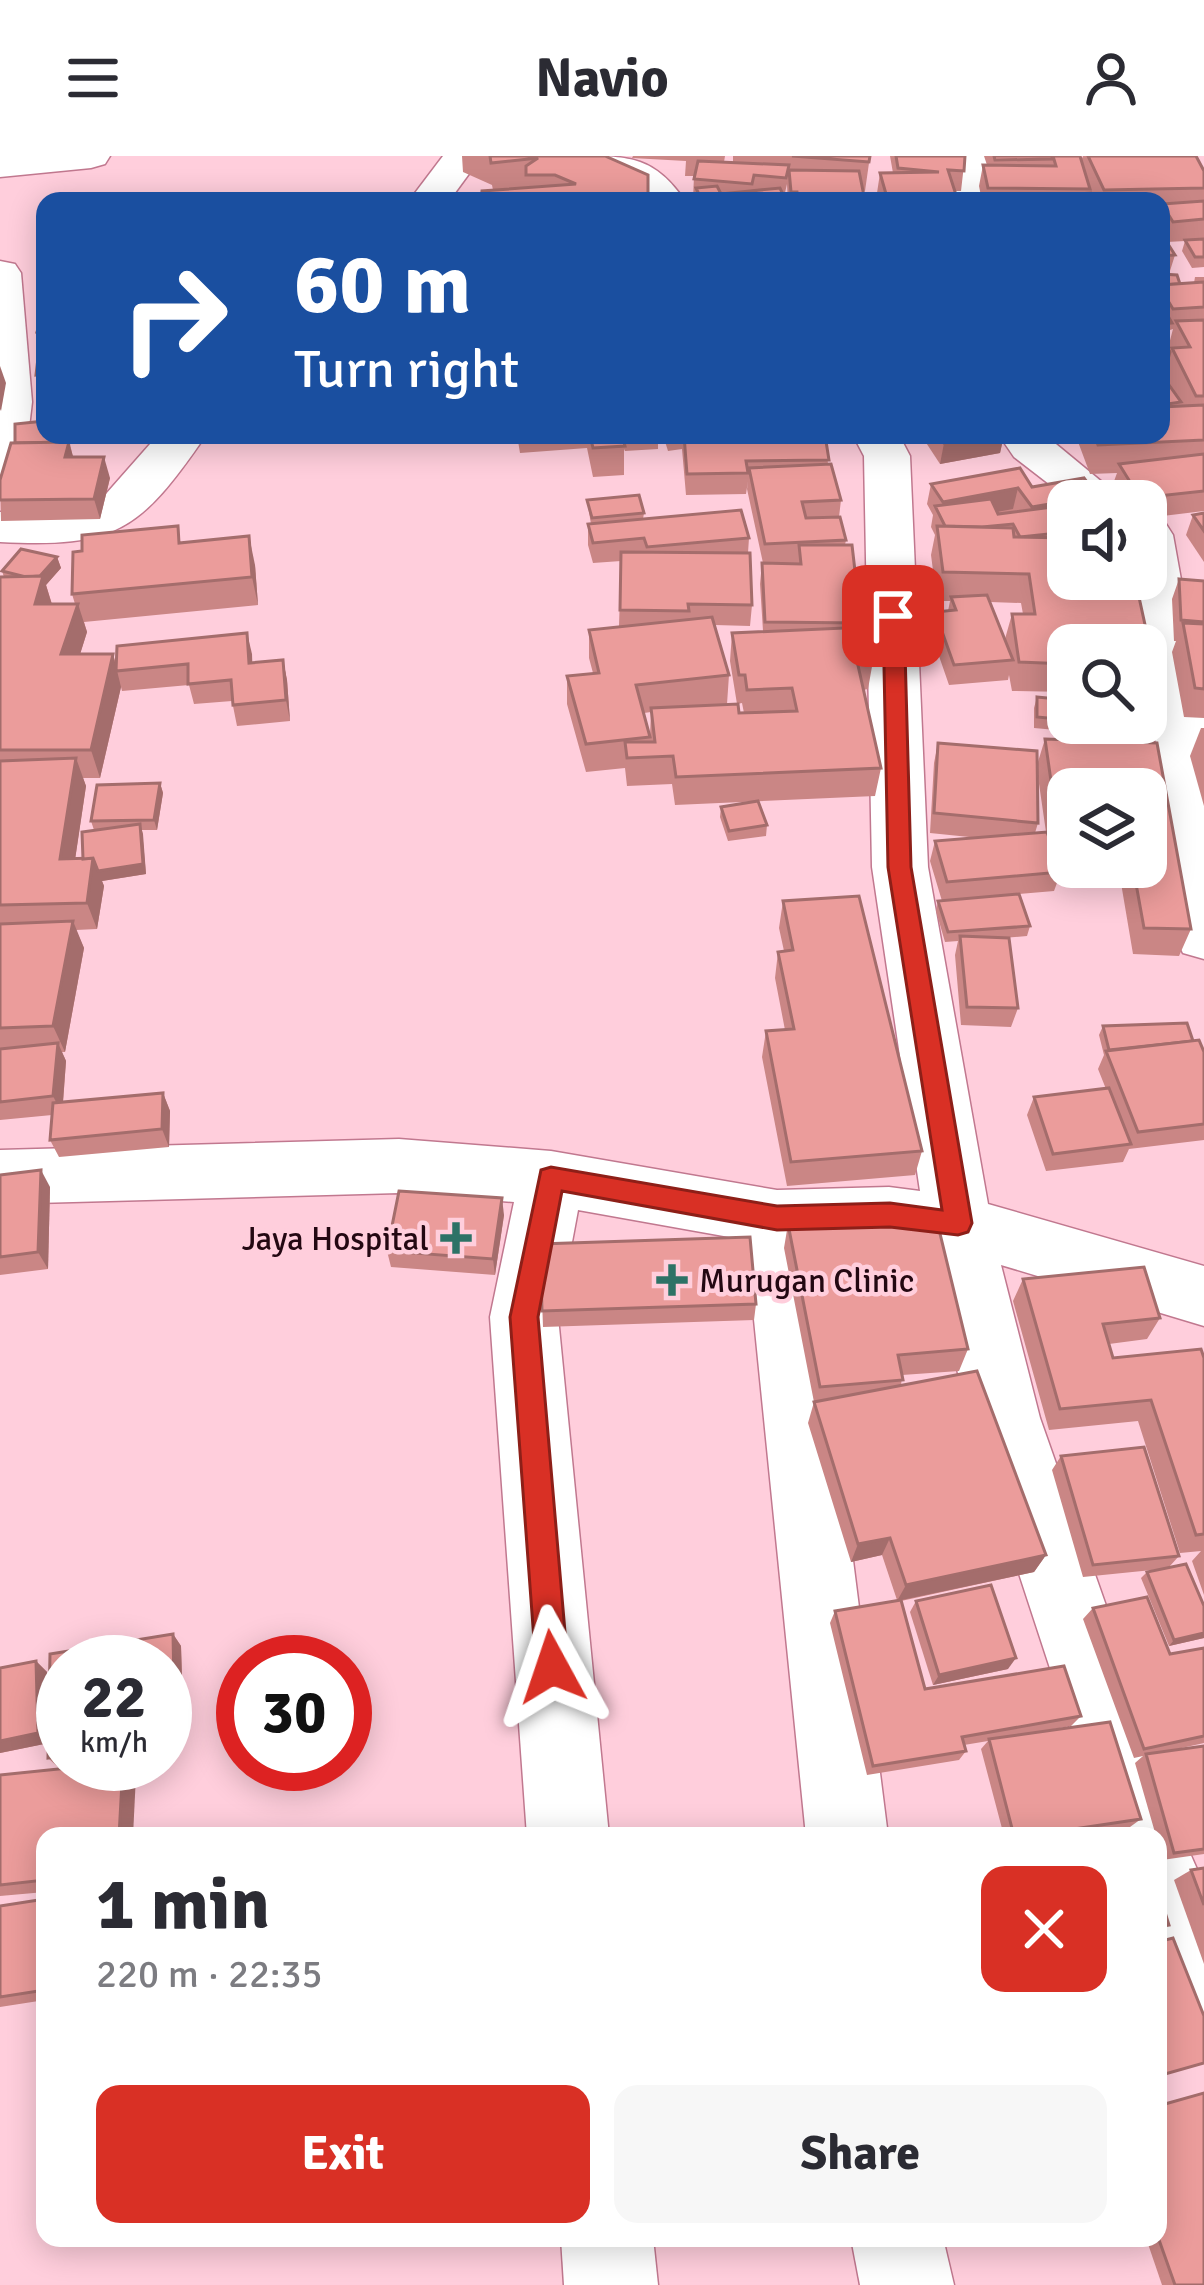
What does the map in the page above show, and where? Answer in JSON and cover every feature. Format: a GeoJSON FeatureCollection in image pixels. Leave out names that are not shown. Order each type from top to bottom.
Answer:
{"type":"FeatureCollection","features":[{"type":"Feature","properties":{"kind":"street"},"geometry":{"type":"LineString","coordinates":[[0,165],[91,156]]}},
{"type":"Feature","properties":{"kind":"street"},"geometry":{"type":"LineString","coordinates":[[436,192],[463,156]]}},
{"type":"Feature","properties":{"kind":"street"},"geometry":{"type":"LineString","coordinates":[[601,156],[647,180],[657,192]]}},
{"type":"Feature","properties":{"kind":"street"},"geometry":{"type":"LineString","coordinates":[[975,192],[976,156]]}},
{"type":"Feature","properties":{"kind":"street"},"geometry":{"type":"LineString","coordinates":[[0,273],[7,450],[0,478]]}},
{"type":"Feature","properties":{"kind":"street"},"geometry":{"type":"LineString","coordinates":[[0,526],[76,530],[94,525],[111,515],[175,444]]}},
{"type":"Feature","properties":{"kind":"street"},"geometry":{"type":"LineString","coordinates":[[881,444],[887,456],[900,867],[958,1223],[1004,1418],[1143,1827]]}},
{"type":"Feature","properties":{"kind":"street"},"geometry":{"type":"LineString","coordinates":[[1030,444],[1075,480]]}},
{"type":"Feature","properties":{"kind":"street"},"geometry":{"type":"LineString","coordinates":[[1167,547],[1204,571]]}},
{"type":"Feature","properties":{"kind":"street"},"geometry":{"type":"LineString","coordinates":[[1160,600],[1173,668],[1204,937]]}},
{"type":"Feature","properties":{"kind":"street"},"geometry":{"type":"LineString","coordinates":[[0,1177],[399,1166],[551,1178],[777,1218],[890,1215],[958,1223],[1204,1296]]}},
{"type":"Feature","properties":{"kind":"street"},"geometry":{"type":"LineString","coordinates":[[551,1178],[524,1317],[567,1827]]}},
{"type":"Feature","properties":{"kind":"street"},"geometry":{"type":"LineString","coordinates":[[777,1218],[846,1827]]}},
{"type":"Feature","properties":{"kind":"street"},"geometry":{"type":"LineString","coordinates":[[1167,1898],[1204,2004]]}},
{"type":"Feature","properties":{"kind":"street"},"geometry":{"type":"LineString","coordinates":[[608,2247],[611,2285]]}},
{"type":"Feature","properties":{"kind":"street"},"geometry":{"type":"LineString","coordinates":[[899,2247],[907,2285]]}},
{"type":"Feature","properties":{"kind":"building"},"geometry":{"type":"Polygon","coordinates":[[[490,156],[605,156],[648,175],[648,192],[482,192],[576,184],[555,175],[526,175],[526,166],[538,158],[491,163],[490,156]]]}},
{"type":"Feature","properties":{"kind":"building"},"geometry":{"type":"Polygon","coordinates":[[[792,156],[870,156],[869,162],[792,156]]]}},
{"type":"Feature","properties":{"kind":"building"},"geometry":{"type":"Polygon","coordinates":[[[896,156],[965,156],[964,171],[948,170],[955,192],[885,192],[880,173],[939,172],[898,168],[896,156]]]}},
{"type":"Feature","properties":{"kind":"building"},"geometry":{"type":"Polygon","coordinates":[[[994,156],[1052,156],[1052,159],[995,160],[994,156]]]}},
{"type":"Feature","properties":{"kind":"building"},"geometry":{"type":"Polygon","coordinates":[[[1053,156],[1080,156],[1090,189],[988,188],[983,165],[1056,166],[1053,156]]]}},
{"type":"Feature","properties":{"kind":"building"},"geometry":{"type":"Polygon","coordinates":[[[1088,156],[1196,156],[1204,171],[1204,188],[1104,190],[1088,156]]]}},
{"type":"Feature","properties":{"kind":"building"},"geometry":{"type":"Polygon","coordinates":[[[698,161],[789,165],[786,178],[754,175],[752,184],[694,179],[698,161]]]}},
{"type":"Feature","properties":{"kind":"building"},"geometry":{"type":"Polygon","coordinates":[[[789,170],[859,171],[863,192],[797,192],[791,192],[789,170]]]}},
{"type":"Feature","properties":{"kind":"building"},"geometry":{"type":"Polygon","coordinates":[[[717,186],[720,192],[698,192],[696,188],[717,186]]]}},
{"type":"Feature","properties":{"kind":"building"},"geometry":{"type":"Polygon","coordinates":[[[1204,201],[1204,219],[1173,222],[1170,203],[1204,201]]]}},
{"type":"Feature","properties":{"kind":"building"},"geometry":{"type":"Polygon","coordinates":[[[1204,239],[1204,257],[1195,257],[1185,240],[1204,239]]]}},
{"type":"Feature","properties":{"kind":"building"},"geometry":{"type":"Polygon","coordinates":[[[1204,282],[1204,307],[1173,309],[1170,284],[1204,282]]]}},
{"type":"Feature","properties":{"kind":"building"},"geometry":{"type":"Polygon","coordinates":[[[1204,320],[1204,396],[1196,396],[1172,348],[1190,347],[1176,321],[1204,320]]]}},
{"type":"Feature","properties":{"kind":"building"},"geometry":{"type":"Polygon","coordinates":[[[1170,386],[1181,402],[1170,404],[1170,386]]]}},
{"type":"Feature","properties":{"kind":"building"},"geometry":{"type":"Polygon","coordinates":[[[1204,405],[1204,440],[1170,442],[1170,407],[1204,405]]]}},
{"type":"Feature","properties":{"kind":"building"},"geometry":{"type":"Polygon","coordinates":[[[36,422],[36,443],[15,443],[15,424],[36,422]]]}},
{"type":"Feature","properties":{"kind":"building"},"geometry":{"type":"Polygon","coordinates":[[[11,443],[68,444],[65,457],[104,457],[94,499],[0,500],[0,480],[11,443]]]}},
{"type":"Feature","properties":{"kind":"building"},"geometry":{"type":"Polygon","coordinates":[[[592,444],[625,446],[593,448],[592,444]]]}},
{"type":"Feature","properties":{"kind":"building"},"geometry":{"type":"Polygon","coordinates":[[[685,444],[826,444],[829,460],[746,461],[748,473],[687,474],[685,444]]]}},
{"type":"Feature","properties":{"kind":"building"},"geometry":{"type":"Polygon","coordinates":[[[1204,454],[1204,491],[1167,495],[1167,480],[1129,480],[1119,464],[1204,454]]]}},
{"type":"Feature","properties":{"kind":"building"},"geometry":{"type":"Polygon","coordinates":[[[831,464],[841,500],[802,502],[806,518],[840,517],[846,540],[765,544],[749,468],[831,464]]]}},
{"type":"Feature","properties":{"kind":"building"},"geometry":{"type":"Polygon","coordinates":[[[1020,468],[1032,487],[1047,484],[1047,504],[1032,507],[1018,488],[943,502],[931,484],[1020,468]]]}},
{"type":"Feature","properties":{"kind":"building"},"geometry":{"type":"Polygon","coordinates":[[[639,495],[644,513],[592,518],[587,500],[639,495]]]}},
{"type":"Feature","properties":{"kind":"building"},"geometry":{"type":"Polygon","coordinates":[[[991,499],[998,514],[1047,508],[1047,534],[1020,537],[1013,524],[945,526],[935,506],[991,499]]]}},
{"type":"Feature","properties":{"kind":"building"},"geometry":{"type":"Polygon","coordinates":[[[741,510],[749,538],[647,547],[644,538],[593,543],[588,524],[741,510]]]}},
{"type":"Feature","properties":{"kind":"building"},"geometry":{"type":"Polygon","coordinates":[[[1204,513],[1204,531],[1193,515],[1204,513]]]}},
{"type":"Feature","properties":{"kind":"building"},"geometry":{"type":"Polygon","coordinates":[[[178,526],[179,543],[249,536],[252,577],[72,594],[73,552],[82,551],[82,535],[178,526]]]}},
{"type":"Feature","properties":{"kind":"building"},"geometry":{"type":"Polygon","coordinates":[[[937,526],[1013,528],[1014,537],[1047,538],[1047,600],[1140,600],[1145,624],[1047,624],[1047,663],[1019,662],[1012,614],[1035,614],[1029,574],[943,572],[937,526]]]}},
{"type":"Feature","properties":{"kind":"building"},"geometry":{"type":"Polygon","coordinates":[[[799,545],[852,545],[861,623],[765,622],[762,563],[801,564],[799,545]]]}},
{"type":"Feature","properties":{"kind":"building"},"geometry":{"type":"Polygon","coordinates":[[[21,549],[57,557],[40,576],[2,571],[21,549]]]}},
{"type":"Feature","properties":{"kind":"building"},"geometry":{"type":"Polygon","coordinates":[[[621,552],[750,553],[752,605],[688,604],[689,611],[620,610],[621,552]]]}},
{"type":"Feature","properties":{"kind":"building"},"geometry":{"type":"Polygon","coordinates":[[[43,576],[35,604],[78,604],[61,654],[113,654],[91,750],[0,750],[0,577],[43,576]]]}},
{"type":"Feature","properties":{"kind":"building"},"geometry":{"type":"Polygon","coordinates":[[[1179,579],[1204,581],[1204,622],[1181,620],[1179,579]]]}},
{"type":"Feature","properties":{"kind":"building"},"geometry":{"type":"Polygon","coordinates":[[[987,595],[1013,660],[954,665],[935,612],[956,610],[951,597],[987,595]]]}},
{"type":"Feature","properties":{"kind":"building"},"geometry":{"type":"Polygon","coordinates":[[[712,617],[729,675],[636,685],[650,737],[586,744],[567,676],[599,673],[589,630],[712,617]]]}},
{"type":"Feature","properties":{"kind":"building"},"geometry":{"type":"Polygon","coordinates":[[[1183,623],[1204,624],[1204,689],[1195,688],[1183,623]]]}},
{"type":"Feature","properties":{"kind":"building"},"geometry":{"type":"Polygon","coordinates":[[[866,627],[873,661],[857,661],[881,768],[676,777],[673,756],[627,758],[625,742],[655,742],[651,708],[738,704],[739,713],[797,711],[792,688],[747,690],[745,675],[739,675],[732,633],[866,627]]]}},
{"type":"Feature","properties":{"kind":"building"},"geometry":{"type":"Polygon","coordinates":[[[247,633],[249,663],[283,660],[286,700],[233,705],[231,680],[188,684],[188,664],[116,671],[117,646],[247,633]]]}},
{"type":"Feature","properties":{"kind":"building"},"geometry":{"type":"Polygon","coordinates":[[[1037,697],[1047,698],[1047,718],[1037,717],[1037,697]]]}},
{"type":"Feature","properties":{"kind":"building"},"geometry":{"type":"Polygon","coordinates":[[[1045,739],[1047,744],[1157,744],[1162,768],[1049,768],[1045,739]]]}},
{"type":"Feature","properties":{"kind":"building"},"geometry":{"type":"Polygon","coordinates":[[[938,743],[1037,751],[1038,823],[934,813],[938,743]]]}},
{"type":"Feature","properties":{"kind":"building"},"geometry":{"type":"Polygon","coordinates":[[[76,758],[60,859],[93,858],[87,903],[0,905],[0,761],[76,758]]]}},
{"type":"Feature","properties":{"kind":"building"},"geometry":{"type":"Polygon","coordinates":[[[160,783],[154,820],[91,821],[97,785],[160,783]]]}},
{"type":"Feature","properties":{"kind":"building"},"geometry":{"type":"Polygon","coordinates":[[[1167,798],[1191,929],[1144,928],[1137,888],[1167,888],[1167,798]]]}},
{"type":"Feature","properties":{"kind":"building"},"geometry":{"type":"Polygon","coordinates":[[[758,801],[767,825],[729,831],[721,807],[758,801]]]}},
{"type":"Feature","properties":{"kind":"building"},"geometry":{"type":"Polygon","coordinates":[[[140,824],[143,864],[98,871],[93,858],[83,859],[82,832],[140,824]]]}},
{"type":"Feature","properties":{"kind":"building"},"geometry":{"type":"Polygon","coordinates":[[[1047,832],[1047,873],[947,882],[935,841],[1047,832]]]}},
{"type":"Feature","properties":{"kind":"building"},"geometry":{"type":"Polygon","coordinates":[[[1019,894],[1030,926],[948,932],[938,901],[1019,894]]]}},
{"type":"Feature","properties":{"kind":"building"},"geometry":{"type":"Polygon","coordinates":[[[859,896],[922,1151],[791,1162],[766,1031],[794,1029],[778,952],[793,950],[783,901],[859,896]]]}},
{"type":"Feature","properties":{"kind":"building"},"geometry":{"type":"Polygon","coordinates":[[[73,921],[53,1026],[0,1028],[0,924],[73,921]]]}},
{"type":"Feature","properties":{"kind":"building"},"geometry":{"type":"Polygon","coordinates":[[[960,936],[1009,938],[1018,1008],[967,1007],[960,936]]]}},
{"type":"Feature","properties":{"kind":"building"},"geometry":{"type":"Polygon","coordinates":[[[1187,1023],[1193,1041],[1109,1050],[1103,1026],[1187,1023]]]}},
{"type":"Feature","properties":{"kind":"building"},"geometry":{"type":"Polygon","coordinates":[[[1199,1040],[1204,1052],[1204,1124],[1138,1132],[1106,1051],[1199,1040]]]}},
{"type":"Feature","properties":{"kind":"building"},"geometry":{"type":"Polygon","coordinates":[[[58,1043],[53,1096],[0,1102],[0,1049],[58,1043]]]}},
{"type":"Feature","properties":{"kind":"building"},"geometry":{"type":"Polygon","coordinates":[[[1109,1088],[1131,1144],[1053,1154],[1034,1097],[1109,1088]]]}},
{"type":"Feature","properties":{"kind":"building"},"geometry":{"type":"Polygon","coordinates":[[[163,1093],[162,1129],[50,1140],[53,1103],[163,1093]]]}},
{"type":"Feature","properties":{"kind":"building"},"geometry":{"type":"Polygon","coordinates":[[[41,1170],[38,1252],[0,1257],[0,1175],[41,1170]]]}},
{"type":"Feature","properties":{"kind":"building"},"geometry":{"type":"Polygon","coordinates":[[[399,1191],[502,1198],[493,1259],[387,1251],[399,1191]]]}},
{"type":"Feature","properties":{"kind":"building"},"geometry":{"type":"Polygon","coordinates":[[[935,1213],[968,1349],[898,1355],[903,1380],[820,1387],[788,1224],[935,1213]]]}},
{"type":"Feature","properties":{"kind":"building"},"geometry":{"type":"Polygon","coordinates":[[[750,1237],[756,1304],[542,1311],[540,1244],[750,1237]]]}},
{"type":"Feature","properties":{"kind":"building"},"geometry":{"type":"Polygon","coordinates":[[[1144,1267],[1160,1318],[1103,1324],[1113,1358],[1201,1349],[1204,1534],[1196,1535],[1151,1400],[1060,1409],[1023,1279],[1144,1267]]]}},
{"type":"Feature","properties":{"kind":"building"},"geometry":{"type":"Polygon","coordinates":[[[977,1371],[1046,1555],[906,1585],[890,1538],[858,1544],[814,1402],[977,1371]]]}},
{"type":"Feature","properties":{"kind":"building"},"geometry":{"type":"Polygon","coordinates":[[[1144,1447],[1179,1556],[1093,1565],[1061,1456],[1144,1447]]]}},
{"type":"Feature","properties":{"kind":"building"},"geometry":{"type":"Polygon","coordinates":[[[1186,1564],[1204,1606],[1204,1633],[1174,1640],[1147,1572],[1186,1564]]]}},
{"type":"Feature","properties":{"kind":"building"},"geometry":{"type":"Polygon","coordinates":[[[991,1585],[1016,1658],[939,1675],[916,1601],[991,1585]]]}},
{"type":"Feature","properties":{"kind":"building"},"geometry":{"type":"Polygon","coordinates":[[[1147,1597],[1170,1654],[1204,1648],[1204,1736],[1144,1749],[1093,1608],[1147,1597]]]}},
{"type":"Feature","properties":{"kind":"building"},"geometry":{"type":"Polygon","coordinates":[[[901,1600],[925,1689],[1064,1666],[1081,1716],[962,1737],[966,1751],[873,1766],[835,1611],[901,1600]]]}},
{"type":"Feature","properties":{"kind":"building"},"geometry":{"type":"Polygon","coordinates":[[[36,1661],[36,1733],[0,1741],[0,1668],[36,1661]]]}},
{"type":"Feature","properties":{"kind":"building"},"geometry":{"type":"Polygon","coordinates":[[[1110,1722],[1141,1819],[1087,1827],[1012,1827],[989,1739],[1110,1722]]]}},
{"type":"Feature","properties":{"kind":"building"},"geometry":{"type":"Polygon","coordinates":[[[1204,1746],[1204,1849],[1174,1853],[1146,1754],[1204,1746]]]}},
{"type":"Feature","properties":{"kind":"building"},"geometry":{"type":"Polygon","coordinates":[[[36,1771],[36,1791],[122,1791],[120,1827],[36,1827],[36,1881],[0,1885],[0,1775],[36,1771]]]}},
{"type":"Feature","properties":{"kind":"building"},"geometry":{"type":"Polygon","coordinates":[[[1204,1868],[1204,1905],[1191,1870],[1204,1868]]]}},
{"type":"Feature","properties":{"kind":"building"},"geometry":{"type":"Polygon","coordinates":[[[36,1900],[36,1991],[0,1997],[0,1906],[36,1900]]]}},
{"type":"Feature","properties":{"kind":"building"},"geometry":{"type":"Polygon","coordinates":[[[1173,1938],[1204,2016],[1204,2063],[1167,2073],[1167,1940],[1173,1938]]]}},
{"type":"Feature","properties":{"kind":"building"},"geometry":{"type":"Polygon","coordinates":[[[1204,2093],[1204,2285],[1175,2285],[1162,2247],[1167,2247],[1167,2103],[1204,2093]]]}},
{"type":"Feature","properties":{"kind":"place","name":"Jaya Hospital"},"geometry":{"type":"Point","coordinates":[456,1238]}},
{"type":"Feature","properties":{"kind":"place","name":"Murugan Clinic"},"geometry":{"type":"Point","coordinates":[672,1280]}},
{"type":"Feature","properties":{"kind":"route"},"geometry":{"type":"LineString","coordinates":[[552,1667],[524,1317],[551,1178],[777,1218],[890,1215],[958,1223],[900,867],[893,616]]}}]}
